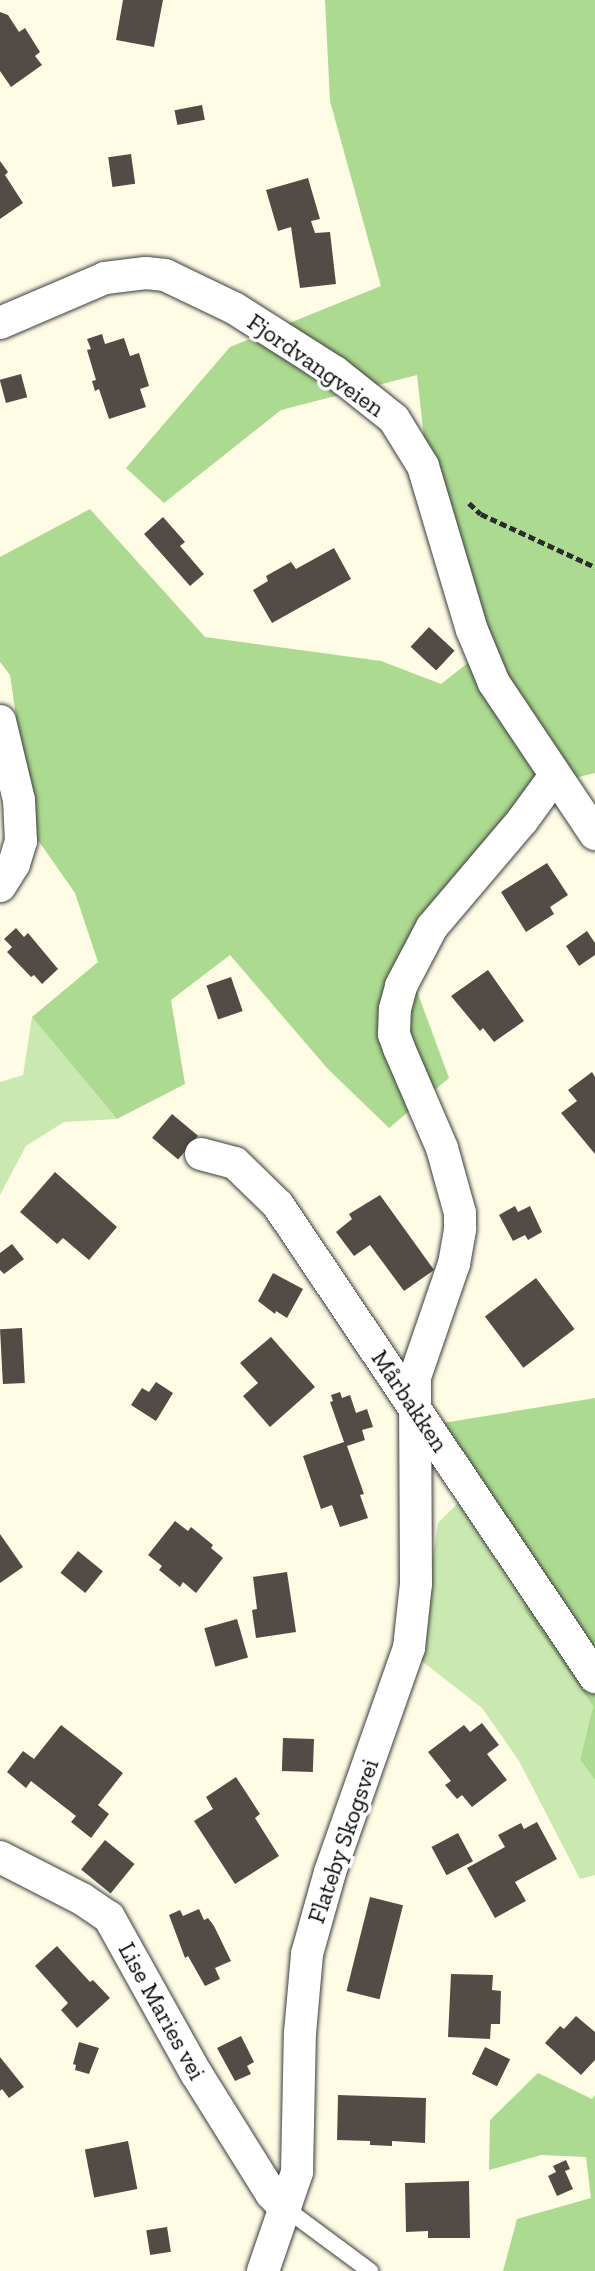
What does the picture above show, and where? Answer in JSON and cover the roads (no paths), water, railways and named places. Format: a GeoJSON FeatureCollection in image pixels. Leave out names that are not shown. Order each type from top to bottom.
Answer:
{"type":"FeatureCollection","features":[{"type":"Feature","properties":{"kind":"street","name":"Fjordvangveien"},"geometry":{"type":"LineString","coordinates":[[0,323],[97,280],[119,274],[165,275],[186,283],[245,315],[335,372],[394,419],[424,466],[471,630],[494,683],[554,777],[595,834]]}},
{"type":"Feature","properties":{"kind":"street"},"geometry":{"type":"LineString","coordinates":[[0,721],[19,800],[21,841],[14,864],[0,886]]}},
{"type":"Feature","properties":{"kind":"street","name":"Flateby Skogsvei"},"geometry":{"type":"LineString","coordinates":[[263,2271],[297,2172],[300,2033],[307,1954],[330,1872],[409,1648],[416,1584],[415,1377],[454,1264],[460,1213],[442,1148],[394,1034],[395,1009],[401,986],[432,927],[522,821],[554,777]]}},
{"type":"Feature","properties":{"kind":"street","name":"Mårbakken"},"geometry":{"type":"LineString","coordinates":[[201,1154],[235,1163],[278,1205],[595,1677]]}},
{"type":"Feature","properties":{"kind":"street","name":"Lise Maries vei"},"geometry":{"type":"LineString","coordinates":[[0,1857],[82,1899],[109,1917],[195,2073],[271,2193],[285,2208]]}},
{"type":"Feature","properties":{"kind":"lane"},"geometry":{"type":"LineString","coordinates":[[285,2208],[370,2271]]}}]}
